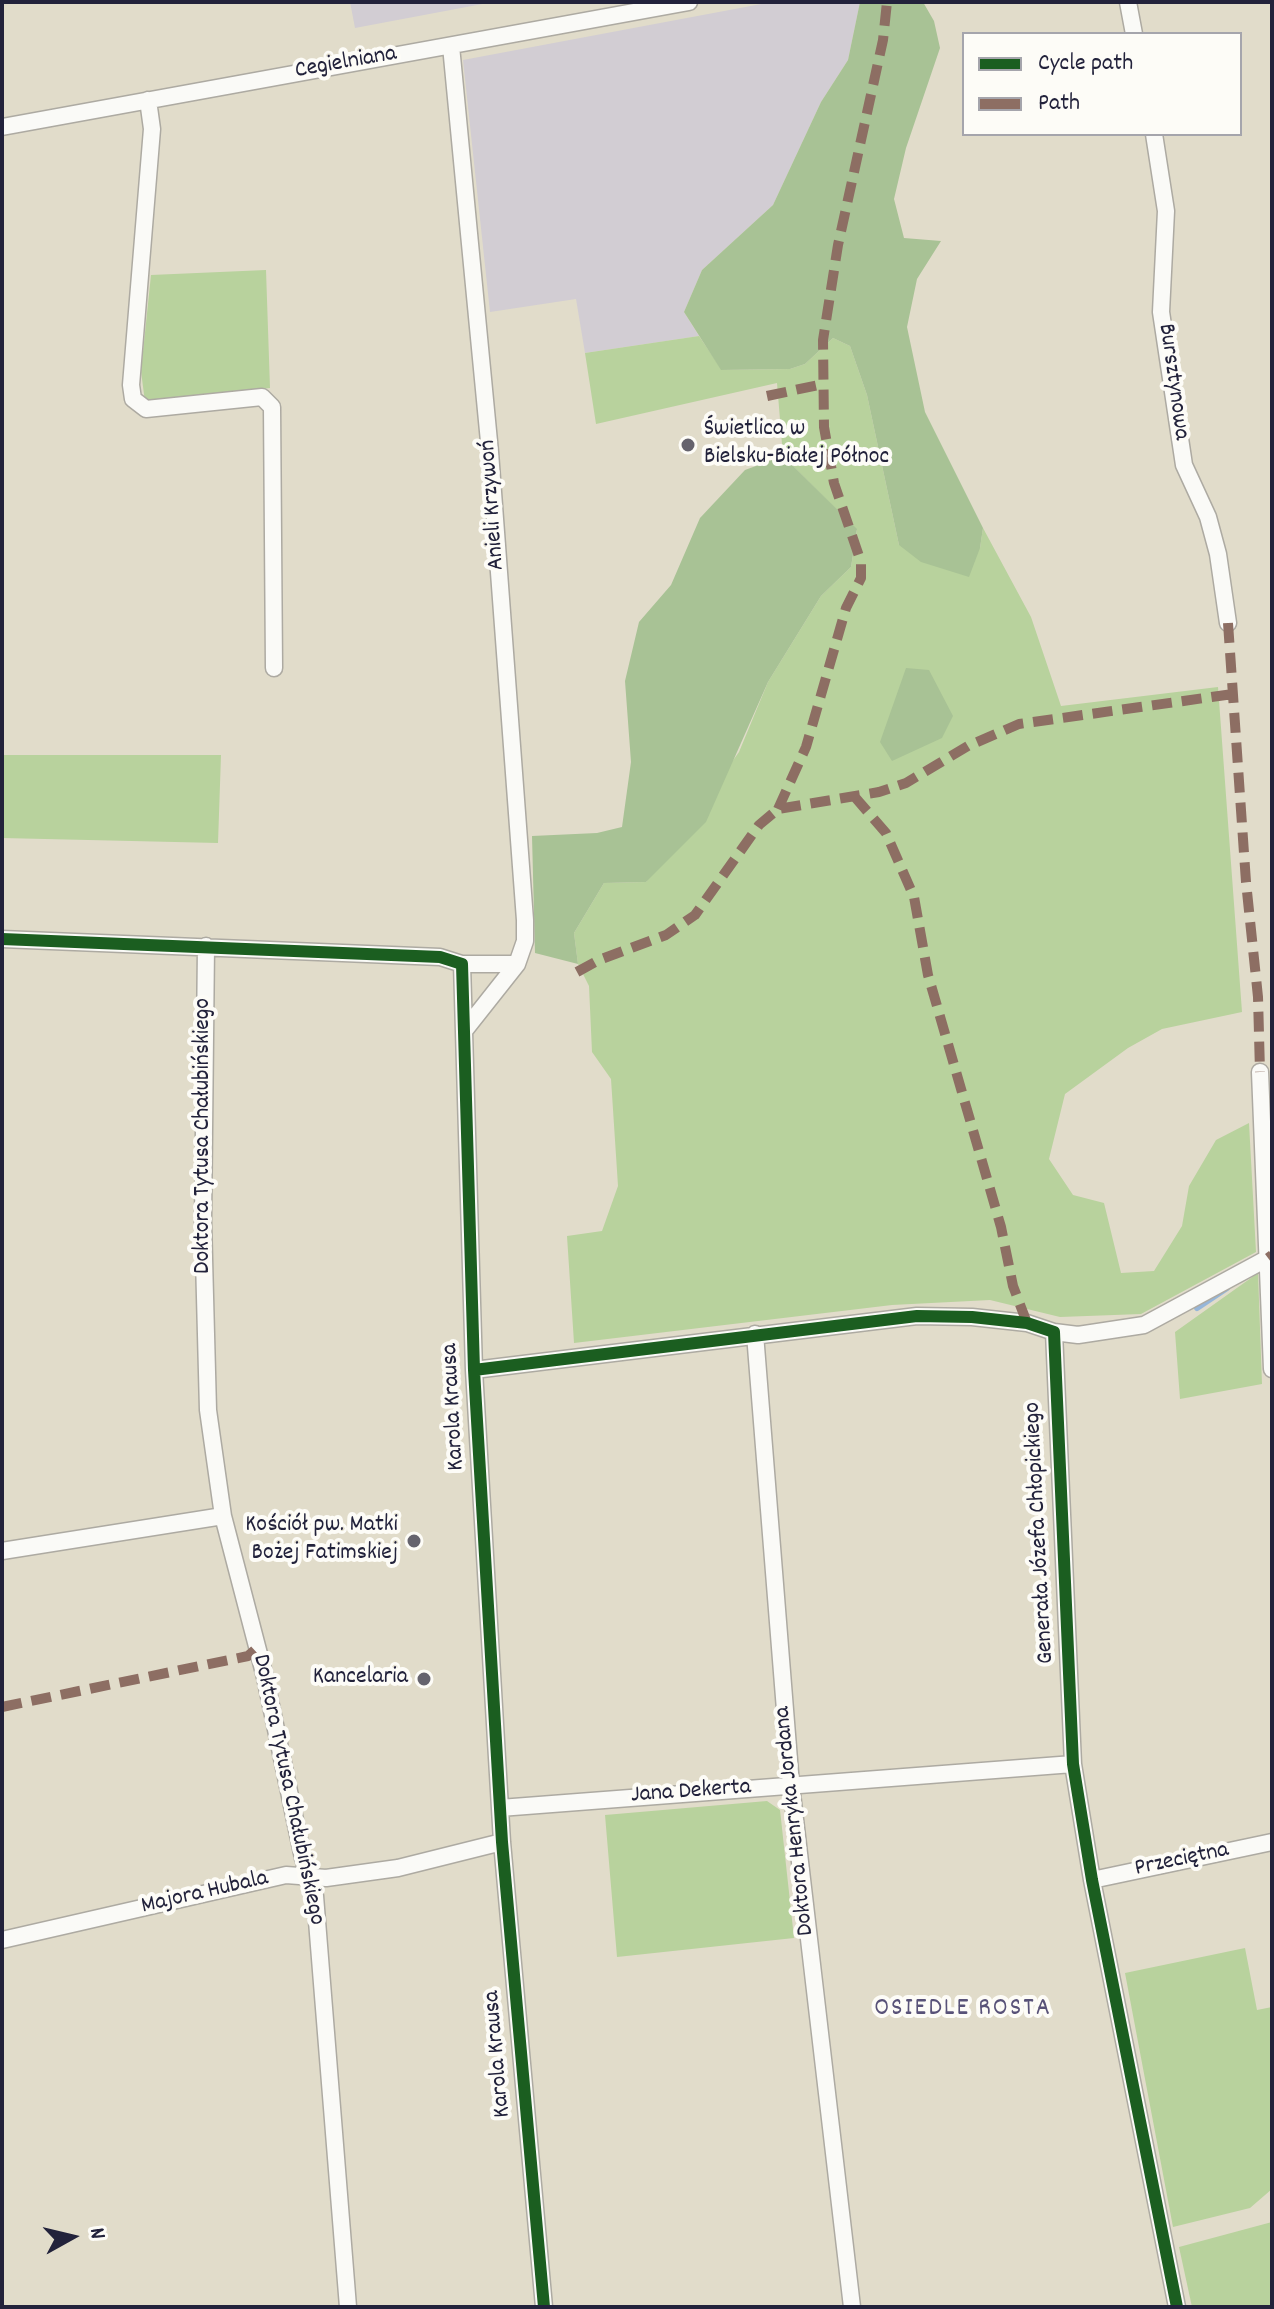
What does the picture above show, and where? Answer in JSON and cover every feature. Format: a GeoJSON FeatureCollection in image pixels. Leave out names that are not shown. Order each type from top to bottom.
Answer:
{"type":"FeatureCollection","features":[{"type":"Feature","properties":{"kind":"street","name":"Cegielniana"},"geometry":{"type":"LineString","coordinates":[[2,127],[689,2]]}},
{"type":"Feature","properties":{"kind":"street"},"geometry":{"type":"LineString","coordinates":[[1128,2],[1134,32]]}},
{"type":"Feature","properties":{"kind":"street","name":"Anieli Krzywoń"},"geometry":{"type":"LineString","coordinates":[[451,46],[490,452],[525,920],[525,941],[517,964],[464,1031]]}},
{"type":"Feature","properties":{"kind":"street"},"geometry":{"type":"LineString","coordinates":[[148,100],[152,129],[131,385],[133,399],[146,409],[262,397],[272,407],[274,668]]}},
{"type":"Feature","properties":{"kind":"street","name":"Bursztynowa"},"geometry":{"type":"LineString","coordinates":[[1154,136],[1166,211],[1161,312],[1184,465],[1208,517],[1218,554],[1228,623]]}},
{"type":"Feature","properties":{"kind":"street"},"geometry":{"type":"LineString","coordinates":[[2,939],[440,957],[462,964],[517,964]]}},
{"type":"Feature","properties":{"kind":"street","name":"Doktora Tytusa Chałubińskiego"},"geometry":{"type":"LineString","coordinates":[[206,946],[204,1318],[208,1410],[223,1516],[265,1677],[315,1896],[348,2307]]}},
{"type":"Feature","properties":{"kind":"street","name":"Karola Krausa"},"geometry":{"type":"LineString","coordinates":[[462,964],[474,1370],[502,1842],[544,2307]]}},
{"type":"Feature","properties":{"kind":"street"},"geometry":{"type":"LineString","coordinates":[[1260,1072],[1272,1369]]}},
{"type":"Feature","properties":{"kind":"street"},"geometry":{"type":"LineString","coordinates":[[474,1370],[917,1316],[986,1318],[1027,1323],[1054,1332],[1078,1335],[1144,1325],[1268,1258]]}},
{"type":"Feature","properties":{"kind":"street","name":"Generała Józefa Chłopickiego"},"geometry":{"type":"LineString","coordinates":[[1054,1332],[1073,1764],[1092,1880],[1177,2307]]}},
{"type":"Feature","properties":{"kind":"street","name":"Doktora Henryka Jordana"},"geometry":{"type":"LineString","coordinates":[[755,1334],[791,1785],[852,2307]]}},
{"type":"Feature","properties":{"kind":"street"},"geometry":{"type":"LineString","coordinates":[[2,1551],[223,1516]]}},
{"type":"Feature","properties":{"kind":"street","name":"Jana Dekerta"},"geometry":{"type":"LineString","coordinates":[[500,1808],[1073,1764]]}},
{"type":"Feature","properties":{"kind":"street","name":"Majora Hubala"},"geometry":{"type":"LineString","coordinates":[[2,1940],[286,1875],[326,1878],[398,1868],[502,1842]]}},
{"type":"Feature","properties":{"kind":"street","name":"Przeciętna"},"geometry":{"type":"LineString","coordinates":[[1092,1880],[1272,1842]]}},
{"type":"Feature","properties":{"kind":"shaded area"},"geometry":{"type":"Polygon","coordinates":[[[350,2],[493,2],[355,28],[350,2]]]}},
{"type":"Feature","properties":{"kind":"shaded area"},"geometry":{"type":"Polygon","coordinates":[[[772,2],[860,2],[848,60],[821,102],[773,205],[702,270],[684,312],[699,336],[585,353],[576,299],[490,312],[463,60],[772,2]]]}},
{"type":"Feature","properties":{"kind":"green space"},"geometry":{"type":"Polygon","coordinates":[[[860,2],[923,2],[934,21],[940,48],[906,148],[894,199],[904,238],[941,241],[917,279],[907,327],[925,412],[983,528],[980,548],[969,577],[921,562],[899,545],[867,395],[850,346],[833,338],[805,364],[790,369],[721,370],[684,312],[702,270],[773,205],[821,102],[848,60],[860,2]]]}},
{"type":"Feature","properties":{"kind":"green space"},"geometry":{"type":"Polygon","coordinates":[[[266,270],[270,388],[145,402],[141,371],[151,275],[266,270]]]}},
{"type":"Feature","properties":{"kind":"green space"},"geometry":{"type":"Polygon","coordinates":[[[699,336],[722,370],[790,369],[805,364],[833,338],[850,346],[867,395],[899,545],[980,548],[983,528],[1031,617],[1061,706],[1218,687],[1242,1012],[1162,1029],[1128,1048],[1065,1094],[1049,1159],[1073,1195],[1104,1203],[1121,1273],[1154,1271],[1182,1226],[1189,1186],[1216,1140],[1249,1123],[1256,1252],[1141,1314],[1060,1317],[990,1300],[892,1305],[574,1343],[567,1236],[602,1231],[618,1186],[611,1079],[592,1052],[589,986],[578,964],[574,933],[604,883],[646,882],[739,752],[768,682],[821,596],[851,567],[857,530],[783,456],[777,383],[596,424],[585,353],[699,336]]]}},
{"type":"Feature","properties":{"kind":"green space"},"geometry":{"type":"Polygon","coordinates":[[[783,456],[857,529],[851,567],[821,596],[768,682],[706,822],[646,882],[604,883],[574,933],[578,964],[535,953],[532,836],[597,833],[622,827],[631,762],[625,681],[639,622],[671,585],[700,518],[745,470],[783,456]]]}},
{"type":"Feature","properties":{"kind":"green space"},"geometry":{"type":"Polygon","coordinates":[[[906,668],[929,670],[953,716],[942,738],[892,761],[880,742],[906,668]]]}},
{"type":"Feature","properties":{"kind":"green space"},"geometry":{"type":"Polygon","coordinates":[[[2,755],[221,755],[218,843],[2,838],[2,755]]]}},
{"type":"Feature","properties":{"kind":"green space"},"geometry":{"type":"Polygon","coordinates":[[[1258,1273],[1262,1384],[1180,1399],[1175,1332],[1258,1273]]]}},
{"type":"Feature","properties":{"kind":"green space"},"geometry":{"type":"Polygon","coordinates":[[[767,1801],[780,1810],[794,1938],[617,1957],[605,1815],[767,1801]]]}},
{"type":"Feature","properties":{"kind":"green space"},"geometry":{"type":"Polygon","coordinates":[[[1245,1948],[1257,2010],[1272,2007],[1272,2189],[1250,2208],[1173,2227],[1125,1973],[1245,1948]]]}},
{"type":"Feature","properties":{"kind":"green space"},"geometry":{"type":"Polygon","coordinates":[[[1272,2222],[1272,2307],[1192,2307],[1179,2247],[1272,2222]]]}},
{"type":"Feature","properties":{"kind":"waterway"},"geometry":{"type":"LineString","coordinates":[[1197,1308],[1227,1288]]}},
{"type":"Feature","properties":{"kind":"marked path"},"geometry":{"type":"LineString","coordinates":[[778,809],[806,747],[846,608],[861,578],[861,562],[834,483],[824,427],[823,340],[838,245],[883,40],[887,2]]}},
{"type":"Feature","properties":{"kind":"marked path"},"geometry":{"type":"LineString","coordinates":[[767,396],[823,384]]}},
{"type":"Feature","properties":{"kind":"marked path"},"geometry":{"type":"LineString","coordinates":[[1228,623],[1246,882],[1258,997],[1260,1072]]}},
{"type":"Feature","properties":{"kind":"marked path"},"geometry":{"type":"LineString","coordinates":[[577,972],[599,960],[666,935],[695,915],[759,825],[778,809],[879,792],[906,783],[968,746],[1019,724],[1233,694]]}},
{"type":"Feature","properties":{"kind":"marked path"},"geometry":{"type":"LineString","coordinates":[[854,796],[886,833],[914,897],[928,975],[1001,1227],[1013,1286],[1027,1323]]}},
{"type":"Feature","properties":{"kind":"marked path"},"geometry":{"type":"LineString","coordinates":[[1268,1258],[1272,1255]]}},
{"type":"Feature","properties":{"kind":"marked path"},"geometry":{"type":"LineString","coordinates":[[2,1707],[248,1656],[258,1647]]}},
{"type":"Feature","properties":{"kind":"cycle path"},"geometry":{"type":"LineString","coordinates":[[2,939],[440,957],[462,964],[474,1370],[502,1842],[544,2307]]}},
{"type":"Feature","properties":{"kind":"cycle path"},"geometry":{"type":"LineString","coordinates":[[474,1370],[917,1316],[972,1317],[1027,1323],[1054,1332],[1073,1764],[1092,1880],[1177,2307]]}},
{"type":"Feature","properties":{"kind":"place","name":"Świetlica w Bielsku-Białej Północ"},"geometry":{"type":"Point","coordinates":[688,445]}},
{"type":"Feature","properties":{"kind":"place","name":"Kościół pw. Matki Bożej Fatimskiej"},"geometry":{"type":"Point","coordinates":[414,1541]}},
{"type":"Feature","properties":{"kind":"place","name":"Kancelaria"},"geometry":{"type":"Point","coordinates":[424,1679]}},
{"type":"Feature","properties":{"kind":"district","name":"OSIEDLE ROSTA"},"geometry":{"type":"Point","coordinates":[963,2010]}}]}
